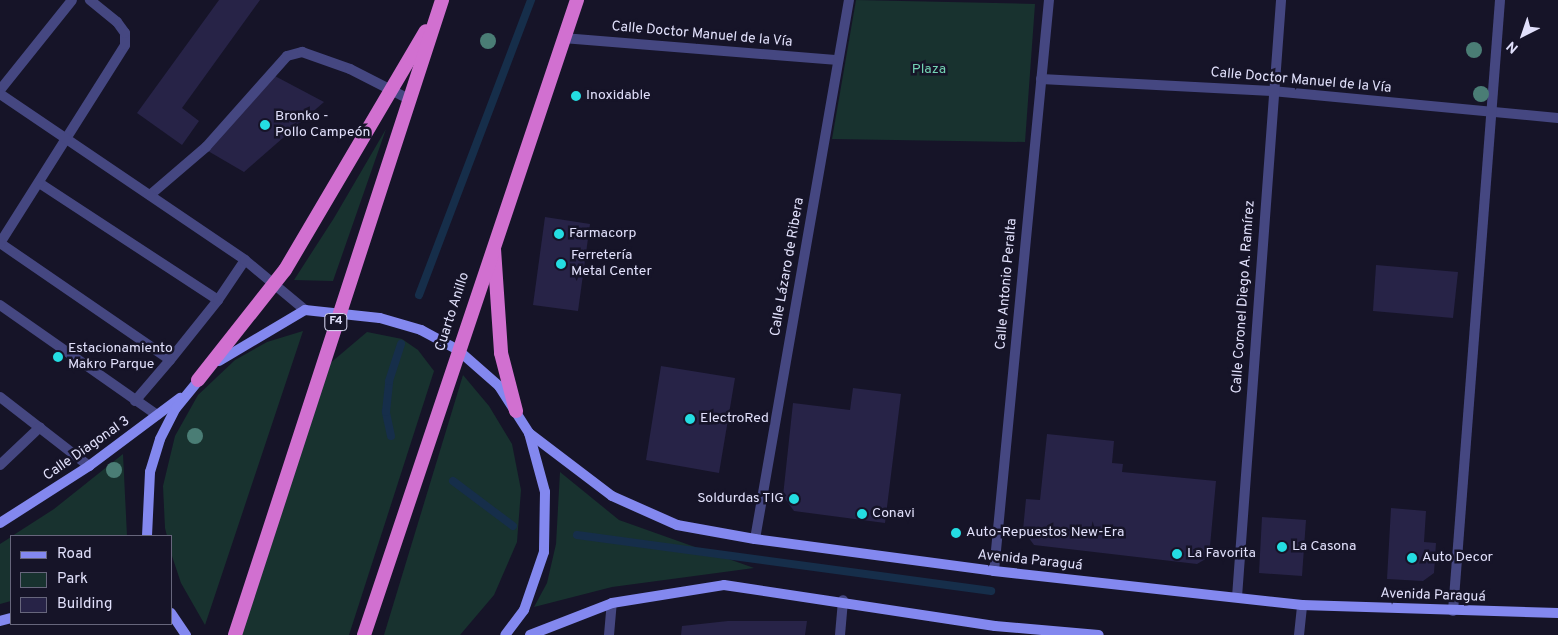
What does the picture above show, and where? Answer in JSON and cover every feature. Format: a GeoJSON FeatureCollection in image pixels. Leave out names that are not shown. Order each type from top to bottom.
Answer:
{"type":"FeatureCollection","features":[{"type":"Feature","properties":{"kind":"highway","name":"Cuarto Anillo"},"geometry":{"type":"LineString","coordinates":[[364,635],[494,241],[577,0]]}},
{"type":"Feature","properties":{"kind":"highway"},"geometry":{"type":"LineString","coordinates":[[198,380],[276,283],[441,4]]}},
{"type":"Feature","properties":{"kind":"highway","name":"F4"},"geometry":{"type":"LineString","coordinates":[[235,635],[441,4]]}},
{"type":"Feature","properties":{"kind":"highway"},"geometry":{"type":"LineString","coordinates":[[494,241],[501,353],[516,412]]}},
{"type":"Feature","properties":{"kind":"main road"},"geometry":{"type":"LineString","coordinates":[[147,535],[150,472],[160,439],[187,392],[198,380],[227,353],[305,310],[380,318],[421,330],[458,350],[499,386],[529,433],[545,492],[544,552],[524,610],[505,635]]}},
{"type":"Feature","properties":{"kind":"main road","name":"Calle Diagonal 3"},"geometry":{"type":"LineString","coordinates":[[0,524],[89,466],[187,392]]}},
{"type":"Feature","properties":{"kind":"main road","name":"Avenida Paraguá"},"geometry":{"type":"LineString","coordinates":[[529,433],[612,496],[677,524],[754,539],[994,571],[1302,604],[1453,611],[1558,613]]}},
{"type":"Feature","properties":{"kind":"main road"},"geometry":{"type":"LineString","coordinates":[[530,635],[612,603],[724,585],[843,600],[995,626],[1099,635]]}},
{"type":"Feature","properties":{"kind":"main road"},"geometry":{"type":"LineString","coordinates":[[172,615],[185,635]]}},
{"type":"Feature","properties":{"kind":"main road"},"geometry":{"type":"LineString","coordinates":[[171,625],[185,635]]}},
{"type":"Feature","properties":{"kind":"street"},"geometry":{"type":"LineString","coordinates":[[0,90],[72,0]]}},
{"type":"Feature","properties":{"kind":"street"},"geometry":{"type":"LineString","coordinates":[[90,0],[117,22],[126,33],[125,45],[67,138],[41,184],[0,243],[170,360]]}},
{"type":"Feature","properties":{"kind":"street","name":"Calle Lázaro de Ribera"},"geometry":{"type":"LineString","coordinates":[[754,539],[848,0]]}},
{"type":"Feature","properties":{"kind":"street","name":"Calle Antonio Peralta"},"geometry":{"type":"LineString","coordinates":[[994,571],[1049,0]]}},
{"type":"Feature","properties":{"kind":"street","name":"Calle Coronel Diego A. Ramírez"},"geometry":{"type":"LineString","coordinates":[[1238,597],[1272,91],[1281,0]]}},
{"type":"Feature","properties":{"kind":"street"},"geometry":{"type":"LineString","coordinates":[[1453,611],[1500,0]]}},
{"type":"Feature","properties":{"kind":"street","name":"Calle Doctor Manuel de la Vía"},"geometry":{"type":"LineString","coordinates":[[563,38],[838,60]]}},
{"type":"Feature","properties":{"kind":"street"},"geometry":{"type":"LineString","coordinates":[[150,195],[206,147],[287,56],[302,52],[409,99]]}},
{"type":"Feature","properties":{"kind":"street","name":"Calle Doctor Manuel de la Vía"},"geometry":{"type":"LineString","coordinates":[[1040,79],[1272,91],[1558,118]]}},
{"type":"Feature","properties":{"kind":"street"},"geometry":{"type":"LineString","coordinates":[[0,94],[245,260],[276,283],[305,310]]}},
{"type":"Feature","properties":{"kind":"street"},"geometry":{"type":"LineString","coordinates":[[41,184],[218,300]]}},
{"type":"Feature","properties":{"kind":"street"},"geometry":{"type":"LineString","coordinates":[[135,401],[218,300],[245,260]]}},
{"type":"Feature","properties":{"kind":"street"},"geometry":{"type":"LineString","coordinates":[[0,305],[157,415]]}},
{"type":"Feature","properties":{"kind":"street"},"geometry":{"type":"LineString","coordinates":[[0,397],[89,466]]}},
{"type":"Feature","properties":{"kind":"street"},"geometry":{"type":"LineString","coordinates":[[0,465],[40,427]]}},
{"type":"Feature","properties":{"kind":"street"},"geometry":{"type":"LineString","coordinates":[[840,635],[843,600]]}},
{"type":"Feature","properties":{"kind":"street"},"geometry":{"type":"LineString","coordinates":[[609,635],[612,603]]}},
{"type":"Feature","properties":{"kind":"street"},"geometry":{"type":"LineString","coordinates":[[1299,635],[1302,604]]}},
{"type":"Feature","properties":{"kind":"green space","name":"Plaza"},"geometry":{"type":"Polygon","coordinates":[[[856,0],[1035,4],[1025,142],[832,139],[856,0]]]}},
{"type":"Feature","properties":{"kind":"green space"},"geometry":{"type":"Polygon","coordinates":[[[386,129],[333,281],[294,280],[334,218],[386,129]]]}},
{"type":"Feature","properties":{"kind":"green space"},"geometry":{"type":"Polygon","coordinates":[[[303,331],[205,625],[181,583],[172,556],[172,535],[167,535],[165,528],[163,486],[175,436],[198,395],[235,360],[267,342],[303,331]]]}},
{"type":"Feature","properties":{"kind":"green space"},"geometry":{"type":"Polygon","coordinates":[[[367,332],[402,339],[418,350],[434,371],[349,635],[241,635],[328,365],[367,332]]]}},
{"type":"Feature","properties":{"kind":"green space"},"geometry":{"type":"Polygon","coordinates":[[[463,375],[489,406],[512,444],[521,490],[517,542],[494,595],[460,635],[384,635],[463,375]]]}},
{"type":"Feature","properties":{"kind":"green space"},"geometry":{"type":"Polygon","coordinates":[[[123,454],[127,535],[14,535],[54,509],[123,454]]]}},
{"type":"Feature","properties":{"kind":"green space"},"geometry":{"type":"Polygon","coordinates":[[[560,472],[619,520],[754,568],[612,587],[534,607],[547,583],[556,544],[560,472]]]}},
{"type":"Feature","properties":{"kind":"green space"},"geometry":{"type":"Polygon","coordinates":[[[10,538],[10,601],[0,604],[0,544],[10,538]]]}},
{"type":"Feature","properties":{"kind":"building"},"geometry":{"type":"Polygon","coordinates":[[[219,0],[260,0],[182,108],[199,121],[182,145],[137,113],[219,0]]]}},
{"type":"Feature","properties":{"kind":"building","name":"Bronko - Pollo Campeón"},"geometry":{"type":"Polygon","coordinates":[[[273,75],[324,102],[244,172],[208,151],[273,75]]]}},
{"type":"Feature","properties":{"kind":"building","name":"Ferretería Metal Center"},"geometry":{"type":"Polygon","coordinates":[[[545,217],[590,224],[578,311],[533,305],[545,217]]]}},
{"type":"Feature","properties":{"kind":"building"},"geometry":{"type":"Polygon","coordinates":[[[1376,265],[1458,272],[1453,318],[1373,311],[1376,265]]]}},
{"type":"Feature","properties":{"kind":"building","name":"ElectroRed"},"geometry":{"type":"Polygon","coordinates":[[[661,366],[735,378],[719,473],[646,460],[661,366]]]}},
{"type":"Feature","properties":{"kind":"building"},"geometry":{"type":"Polygon","coordinates":[[[853,388],[901,394],[885,523],[794,511],[783,496],[793,403],[850,410],[853,388]]]}},
{"type":"Feature","properties":{"kind":"building"},"geometry":{"type":"Polygon","coordinates":[[[1047,434],[1114,441],[1112,463],[1123,464],[1122,472],[1216,481],[1209,557],[1197,564],[1034,545],[1023,530],[1026,499],[1040,500],[1047,434]]]}},
{"type":"Feature","properties":{"kind":"building","name":"Auto Decor"},"geometry":{"type":"Polygon","coordinates":[[[1391,508],[1426,511],[1424,542],[1436,543],[1434,573],[1423,581],[1387,579],[1391,508]]]}},
{"type":"Feature","properties":{"kind":"building","name":"La Casona"},"geometry":{"type":"Polygon","coordinates":[[[1262,517],[1306,520],[1302,576],[1259,573],[1262,517]]]}},
{"type":"Feature","properties":{"kind":"building"},"geometry":{"type":"Polygon","coordinates":[[[728,621],[807,621],[805,635],[681,635],[682,626],[728,621]]]}},
{"type":"Feature","properties":{"kind":"waterway"},"geometry":{"type":"LineString","coordinates":[[419,295],[531,0]]}},
{"type":"Feature","properties":{"kind":"waterway"},"geometry":{"type":"LineString","coordinates":[[391,436],[386,412],[389,381],[401,344]]}},
{"type":"Feature","properties":{"kind":"waterway"},"geometry":{"type":"LineString","coordinates":[[453,481],[513,526]]}},
{"type":"Feature","properties":{"kind":"waterway"},"geometry":{"type":"LineString","coordinates":[[577,535],[991,591]]}},
{"type":"Feature","properties":{"kind":"place","name":"Inoxidable"},"geometry":{"type":"Point","coordinates":[576,96]}},
{"type":"Feature","properties":{"kind":"place","name":"Bronko - Pollo Campeón"},"geometry":{"type":"Point","coordinates":[265,125]}},
{"type":"Feature","properties":{"kind":"place","name":"Farmacorp"},"geometry":{"type":"Point","coordinates":[559,234]}},
{"type":"Feature","properties":{"kind":"place","name":"Ferretería Metal Center"},"geometry":{"type":"Point","coordinates":[561,264]}},
{"type":"Feature","properties":{"kind":"place","name":"Estacionamiento Makro Parque"},"geometry":{"type":"Point","coordinates":[58,357]}},
{"type":"Feature","properties":{"kind":"place","name":"ElectroRed"},"geometry":{"type":"Point","coordinates":[690,419]}},
{"type":"Feature","properties":{"kind":"place","name":"Soldurdas TIG"},"geometry":{"type":"Point","coordinates":[794,499]}},
{"type":"Feature","properties":{"kind":"place","name":"Conavi"},"geometry":{"type":"Point","coordinates":[862,514]}},
{"type":"Feature","properties":{"kind":"place","name":"Auto-Repuestos New-Era"},"geometry":{"type":"Point","coordinates":[956,533]}},
{"type":"Feature","properties":{"kind":"place","name":"La Casona"},"geometry":{"type":"Point","coordinates":[1282,547]}},
{"type":"Feature","properties":{"kind":"place","name":"La Favorita"},"geometry":{"type":"Point","coordinates":[1177,554]}},
{"type":"Feature","properties":{"kind":"place","name":"Auto Decor"},"geometry":{"type":"Point","coordinates":[1412,558]}}]}
